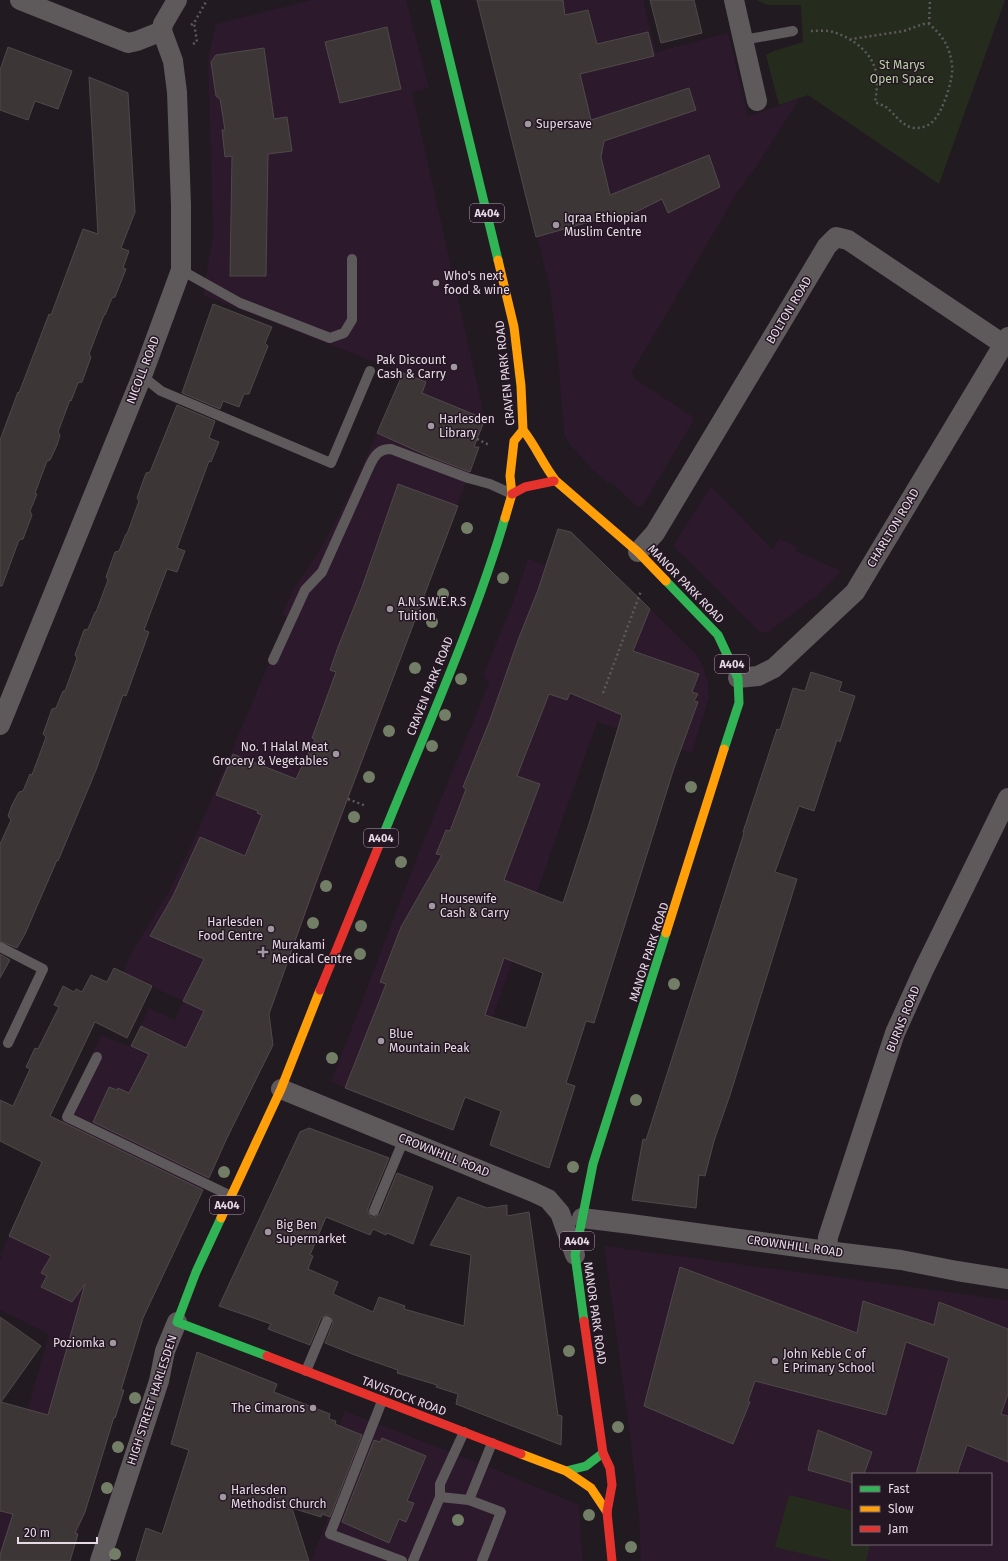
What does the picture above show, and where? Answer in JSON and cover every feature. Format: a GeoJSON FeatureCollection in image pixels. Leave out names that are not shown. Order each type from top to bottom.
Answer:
{"type":"FeatureCollection","features":[{"type":"Feature","properties":{"kind":"main road","name":"CRAVEN PARK ROAD"},"geometry":{"type":"LineString","coordinates":[[281,1089],[339,942],[457,654],[497,545],[512,494],[510,476],[514,441],[523,430],[521,386],[514,327],[435,0]]}},
{"type":"Feature","properties":{"kind":"main road","name":"MANOR PARK ROAD"},"geometry":{"type":"LineString","coordinates":[[523,430],[530,437],[554,480],[563,486],[638,552],[718,635],[738,678],[739,703],[593,1164],[575,1255],[603,1453],[610,1468],[612,1486],[607,1512],[612,1561]]}},
{"type":"Feature","properties":{"kind":"main road"},"geometry":{"type":"LineString","coordinates":[[512,494],[525,487],[554,480]]}},
{"type":"Feature","properties":{"kind":"main road","name":"HIGH STREET HARLESDEN"},"geometry":{"type":"LineString","coordinates":[[177,1322],[196,1272],[281,1089]]}},
{"type":"Feature","properties":{"kind":"main road","name":"TAVISTOCK ROAD"},"geometry":{"type":"LineString","coordinates":[[177,1322],[566,1471],[591,1488],[607,1512]]}},
{"type":"Feature","properties":{"kind":"main road"},"geometry":{"type":"LineString","coordinates":[[566,1471],[586,1466],[603,1453]]}},
{"type":"Feature","properties":{"kind":"street"},"geometry":{"type":"LineString","coordinates":[[20,0],[128,43],[138,42],[162,31],[163,24],[177,0]]}},
{"type":"Feature","properties":{"kind":"street"},"geometry":{"type":"LineString","coordinates":[[734,0],[757,101]]}},
{"type":"Feature","properties":{"kind":"street","name":"NICOLL ROAD"},"geometry":{"type":"LineString","coordinates":[[0,725],[142,376],[181,270],[181,205],[177,92],[173,61],[162,31]]}},
{"type":"Feature","properties":{"kind":"street","name":"BOLTON ROAD"},"geometry":{"type":"LineString","coordinates":[[638,552],[655,533],[827,246],[836,237],[848,240],[1006,340]]}},
{"type":"Feature","properties":{"kind":"street","name":"CHARLTON ROAD"},"geometry":{"type":"LineString","coordinates":[[738,678],[758,676],[774,668],[854,592],[1006,340]]}},
{"type":"Feature","properties":{"kind":"street","name":"BURNS ROAD"},"geometry":{"type":"LineString","coordinates":[[828,1251],[828,1237],[895,1033],[924,969],[1008,798]]}},
{"type":"Feature","properties":{"kind":"street","name":"CROWNHILL ROAD"},"geometry":{"type":"LineString","coordinates":[[281,1089],[548,1200],[560,1213],[575,1255]]}},
{"type":"Feature","properties":{"kind":"street","name":"CROWNHILL ROAD"},"geometry":{"type":"LineString","coordinates":[[582,1218],[901,1260],[1008,1279]]}},
{"type":"Feature","properties":{"kind":"street","name":"HIGH STREET HARLESDEN"},"geometry":{"type":"LineString","coordinates":[[103,1560],[159,1381],[165,1351],[177,1322]]}},
{"type":"Feature","properties":{"kind":"lane"},"geometry":{"type":"LineString","coordinates":[[743,40],[793,31]]}},
{"type":"Feature","properties":{"kind":"lane"},"geometry":{"type":"LineString","coordinates":[[181,270],[240,303],[330,338],[344,333],[352,320],[352,259]]}},
{"type":"Feature","properties":{"kind":"lane"},"geometry":{"type":"LineString","coordinates":[[142,376],[161,391],[331,462],[370,371]]}},
{"type":"Feature","properties":{"kind":"lane"},"geometry":{"type":"LineString","coordinates":[[273,660],[305,590],[322,572],[370,465],[375,456],[383,449],[391,449],[468,478],[490,484],[512,494]]}},
{"type":"Feature","properties":{"kind":"lane"},"geometry":{"type":"LineString","coordinates":[[0,947],[43,969],[8,1044]]}},
{"type":"Feature","properties":{"kind":"lane"},"geometry":{"type":"LineString","coordinates":[[97,1057],[67,1117],[231,1196]]}},
{"type":"Feature","properties":{"kind":"lane"},"geometry":{"type":"LineString","coordinates":[[374,1211],[404,1139]]}},
{"type":"Feature","properties":{"kind":"lane"},"geometry":{"type":"LineString","coordinates":[[306,1371],[327,1321]]}},
{"type":"Feature","properties":{"kind":"lane"},"geometry":{"type":"LineString","coordinates":[[382,1401],[330,1534],[402,1561]]}},
{"type":"Feature","properties":{"kind":"lane"},"geometry":{"type":"LineString","coordinates":[[413,1561],[440,1497],[440,1484],[464,1432]]}},
{"type":"Feature","properties":{"kind":"lane"},"geometry":{"type":"LineString","coordinates":[[469,1500],[492,1443]]}},
{"type":"Feature","properties":{"kind":"lane"},"geometry":{"type":"LineString","coordinates":[[440,1497],[469,1500],[502,1512],[482,1561]]}},
{"type":"Feature","properties":{"kind":"path"},"geometry":{"type":"LineString","coordinates":[[189,27],[194,23],[207,0]]}},
{"type":"Feature","properties":{"kind":"path"},"geometry":{"type":"LineString","coordinates":[[929,24],[930,0]]}},
{"type":"Feature","properties":{"kind":"path"},"geometry":{"type":"LineString","coordinates":[[193,44],[198,42],[194,23]]}},
{"type":"Feature","properties":{"kind":"path"},"geometry":{"type":"LineString","coordinates":[[810,31],[832,31],[851,39],[862,47],[873,62],[878,82],[875,102],[887,108],[901,121],[914,128],[926,127],[935,119],[947,95],[951,80],[952,66],[949,52],[942,35],[929,24],[923,24],[904,31],[851,39]]}},
{"type":"Feature","properties":{"kind":"path"},"geometry":{"type":"LineString","coordinates":[[477,439],[486,444]]}},
{"type":"Feature","properties":{"kind":"path"},"geometry":{"type":"LineString","coordinates":[[603,694],[641,591]]}},
{"type":"Feature","properties":{"kind":"path"},"geometry":{"type":"LineString","coordinates":[[348,799],[366,806]]}},
{"type":"Feature","properties":{"kind":"shaded area"},"geometry":{"type":"Polygon","coordinates":[[[312,0],[406,0],[429,88],[412,92],[485,419],[475,447],[479,447],[269,1013],[245,1101],[144,1314],[122,1389],[124,1390],[115,1418],[113,1417],[70,1561],[0,1561],[0,1508],[49,1334],[0,1310],[0,1261],[2,1256],[0,1255],[101,1035],[131,1047],[149,1008],[175,1020],[183,1001],[123,973],[132,952],[168,893],[196,835],[288,618],[282,615],[293,590],[318,553],[338,517],[356,481],[403,373],[203,295],[213,235],[208,59],[216,24],[312,0]]]}},
{"type":"Feature","properties":{"kind":"shaded area"},"geometry":{"type":"Polygon","coordinates":[[[477,0],[643,0],[656,52],[728,33],[748,116],[800,98],[754,170],[735,196],[632,371],[635,379],[695,418],[643,505],[637,507],[610,481],[608,483],[592,469],[564,436],[559,370],[550,289],[477,0]]]}},
{"type":"Feature","properties":{"kind":"shaded area"},"geometry":{"type":"Polygon","coordinates":[[[711,486],[772,549],[779,539],[798,547],[796,551],[841,571],[815,597],[767,633],[760,632],[673,546],[711,486]]]}},
{"type":"Feature","properties":{"kind":"shaded area"},"geometry":{"type":"Polygon","coordinates":[[[528,559],[579,577],[633,606],[636,595],[693,651],[702,664],[708,683],[709,697],[692,753],[597,722],[453,1130],[331,1082],[421,847],[489,683],[483,675],[512,605],[528,559]]]}},
{"type":"Feature","properties":{"kind":"shaded area","name":"John Keble C of E Primary School"},"geometry":{"type":"Polygon","coordinates":[[[604,1246],[1008,1300],[1008,1561],[641,1561],[639,1519],[630,1435],[604,1246]]]}},
{"type":"Feature","properties":{"kind":"shaded area"},"geometry":{"type":"Polygon","coordinates":[[[345,1411],[494,1469],[579,1505],[583,1561],[307,1561],[312,1559],[333,1503],[339,1426],[345,1411]]]}},
{"type":"Feature","properties":{"kind":"green space","name":"St Marys Open Space"},"geometry":{"type":"Polygon","coordinates":[[[758,0],[1005,0],[939,184],[808,95],[779,105],[766,55],[803,42],[801,5],[768,5],[758,0]]]}},
{"type":"Feature","properties":{"kind":"green space"},"geometry":{"type":"Polygon","coordinates":[[[789,1495],[852,1511],[852,1545],[870,1545],[866,1561],[833,1561],[775,1547],[789,1495]]]}},
{"type":"Feature","properties":{"kind":"building"},"geometry":{"type":"Polygon","coordinates":[[[477,0],[563,0],[565,15],[588,10],[597,44],[648,32],[654,56],[580,74],[591,120],[689,88],[696,110],[604,141],[601,157],[610,195],[709,155],[720,187],[668,213],[662,199],[618,221],[614,215],[536,237],[477,0]]]}},
{"type":"Feature","properties":{"kind":"building"},"geometry":{"type":"Polygon","coordinates":[[[650,0],[694,0],[702,33],[661,43],[650,0]]]}},
{"type":"Feature","properties":{"kind":"building"},"geometry":{"type":"Polygon","coordinates":[[[387,27],[401,89],[340,103],[325,42],[387,27]]]}},
{"type":"Feature","properties":{"kind":"building"},"geometry":{"type":"Polygon","coordinates":[[[8,47],[72,71],[58,109],[35,101],[28,120],[0,110],[0,70],[8,47]]]}},
{"type":"Feature","properties":{"kind":"building"},"geometry":{"type":"Polygon","coordinates":[[[264,48],[274,119],[287,117],[292,151],[268,154],[266,276],[230,276],[232,156],[225,157],[222,130],[225,130],[220,99],[216,96],[211,62],[216,55],[264,48]]]}},
{"type":"Feature","properties":{"kind":"building"},"geometry":{"type":"Polygon","coordinates":[[[89,77],[128,93],[135,212],[121,248],[129,251],[123,268],[126,269],[115,297],[112,298],[104,315],[89,354],[91,357],[82,382],[78,383],[71,401],[70,400],[58,432],[60,435],[57,445],[50,460],[47,461],[35,493],[37,494],[30,511],[32,515],[23,539],[19,540],[2,586],[0,586],[0,440],[49,314],[51,315],[83,229],[98,234],[89,77]]]}},
{"type":"Feature","properties":{"kind":"building"},"geometry":{"type":"Polygon","coordinates":[[[213,304],[272,327],[265,343],[268,346],[249,394],[244,394],[239,407],[223,401],[220,409],[182,393],[213,304]]]}},
{"type":"Feature","properties":{"kind":"building","name":"Harlesden Library"},"geometry":{"type":"Polygon","coordinates":[[[403,373],[426,382],[422,393],[485,419],[474,447],[479,447],[470,472],[428,456],[377,433],[403,373]]]}},
{"type":"Feature","properties":{"kind":"building"},"geometry":{"type":"Polygon","coordinates":[[[177,405],[215,421],[209,438],[219,442],[211,462],[209,461],[177,548],[185,551],[177,572],[167,569],[144,630],[149,632],[126,696],[123,695],[96,770],[58,861],[57,860],[25,934],[17,948],[0,941],[0,844],[11,820],[8,816],[19,792],[23,791],[30,774],[32,775],[46,737],[43,734],[52,709],[56,708],[63,691],[65,691],[77,658],[75,655],[84,630],[88,629],[96,612],[108,580],[106,577],[115,552],[119,551],[127,534],[139,501],[137,498],[146,473],[150,472],[177,405]]]}},
{"type":"Feature","properties":{"kind":"building"},"geometry":{"type":"Polygon","coordinates":[[[398,484],[458,506],[315,885],[269,1014],[273,1045],[209,1178],[93,1122],[109,1087],[117,1090],[118,1088],[129,1093],[149,1054],[131,1046],[141,1026],[186,1048],[204,1011],[183,1001],[204,959],[150,936],[173,896],[200,837],[245,856],[262,815],[257,813],[258,811],[216,795],[233,754],[296,779],[315,739],[312,738],[336,672],[330,670],[362,587],[398,484]]]}},
{"type":"Feature","properties":{"kind":"building"},"geometry":{"type":"Polygon","coordinates":[[[558,529],[571,532],[650,609],[633,651],[699,674],[692,692],[698,694],[694,701],[698,702],[674,768],[594,1023],[586,1021],[566,1083],[575,1086],[549,1168],[490,1145],[501,1111],[465,1097],[453,1130],[345,1088],[386,984],[380,982],[401,927],[442,855],[436,854],[446,830],[450,831],[466,789],[463,787],[490,720],[518,640],[538,590],[558,529]],[[570,693],[567,700],[549,694],[517,776],[540,784],[504,880],[563,903],[622,715],[570,693]],[[504,958],[485,1015],[526,1028],[543,973],[504,958]]]}},
{"type":"Feature","properties":{"kind":"building"},"geometry":{"type":"Polygon","coordinates":[[[811,672],[842,682],[839,691],[855,696],[840,742],[837,740],[814,811],[799,806],[775,872],[797,879],[730,1095],[714,1141],[705,1176],[699,1175],[696,1208],[632,1200],[643,1139],[646,1140],[777,729],[780,730],[793,688],[805,691],[811,672]]]}},
{"type":"Feature","properties":{"kind":"building"},"geometry":{"type":"Polygon","coordinates":[[[0,954],[10,960],[0,978],[0,954]]]}},
{"type":"Feature","properties":{"kind":"building"},"geometry":{"type":"Polygon","coordinates":[[[114,968],[152,986],[127,1038],[95,1022],[50,1116],[203,1190],[143,1318],[121,1390],[124,1390],[115,1418],[114,1417],[85,1512],[75,1533],[78,1534],[70,1561],[0,1561],[0,1555],[13,1514],[0,1511],[0,1317],[41,1346],[1,1402],[48,1415],[85,1284],[72,1302],[41,1287],[47,1276],[41,1273],[51,1256],[9,1236],[42,1162],[0,1141],[0,1100],[13,1106],[30,1069],[26,1067],[35,1048],[38,1049],[59,1007],[54,1005],[63,986],[74,992],[76,989],[82,992],[91,975],[107,982],[114,968]]]}},
{"type":"Feature","properties":{"kind":"building"},"geometry":{"type":"Polygon","coordinates":[[[309,1128],[389,1158],[368,1208],[368,1212],[371,1217],[375,1217],[380,1214],[397,1173],[433,1187],[413,1244],[373,1229],[370,1235],[326,1217],[310,1255],[313,1256],[308,1269],[338,1282],[333,1294],[373,1312],[379,1297],[405,1306],[404,1309],[464,1326],[471,1255],[430,1245],[458,1197],[487,1208],[507,1205],[507,1216],[529,1212],[558,1415],[562,1416],[561,1445],[456,1404],[458,1394],[436,1387],[437,1385],[397,1373],[398,1370],[325,1343],[333,1323],[332,1317],[329,1315],[321,1318],[310,1345],[268,1329],[271,1324],[219,1306],[300,1132],[309,1128]]]}},
{"type":"Feature","properties":{"kind":"building"},"geometry":{"type":"Polygon","coordinates":[[[680,1267],[857,1333],[863,1301],[934,1325],[939,1302],[1008,1329],[1008,1394],[1001,1414],[1008,1416],[1008,1462],[967,1445],[957,1473],[916,1473],[949,1358],[906,1342],[886,1415],[755,1381],[748,1401],[750,1402],[733,1444],[644,1406],[680,1267]]]}},
{"type":"Feature","properties":{"kind":"building"},"geometry":{"type":"Polygon","coordinates":[[[197,1352],[277,1384],[274,1392],[330,1414],[329,1419],[336,1421],[335,1424],[362,1435],[330,1517],[322,1514],[321,1517],[292,1508],[309,1561],[136,1561],[146,1528],[162,1534],[189,1450],[171,1444],[197,1352]]]}},
{"type":"Feature","properties":{"kind":"building"},"geometry":{"type":"Polygon","coordinates":[[[818,1430],[872,1452],[864,1473],[852,1473],[852,1483],[808,1470],[818,1430]]]}},
{"type":"Feature","properties":{"kind":"building"},"geometry":{"type":"Polygon","coordinates":[[[382,1438],[426,1456],[407,1501],[414,1503],[406,1522],[399,1519],[389,1543],[342,1522],[374,1440],[380,1442],[382,1438]]]}},
{"type":"Feature","properties":{"kind":"traffic: fast"},"geometry":{"type":"LineString","coordinates":[[435,0],[498,260]]}},
{"type":"Feature","properties":{"kind":"traffic: fast"},"geometry":{"type":"LineString","coordinates":[[380,843],[478,601],[505,518]]}},
{"type":"Feature","properties":{"kind":"traffic: fast"},"geometry":{"type":"LineString","coordinates":[[666,581],[718,635],[738,678],[739,703],[724,749]]}},
{"type":"Feature","properties":{"kind":"traffic: fast"},"geometry":{"type":"LineString","coordinates":[[584,1321],[575,1255],[593,1164],[666,933]]}},
{"type":"Feature","properties":{"kind":"traffic: fast"},"geometry":{"type":"LineString","coordinates":[[221,1218],[196,1272],[177,1322],[267,1356]]}},
{"type":"Feature","properties":{"kind":"traffic: fast"},"geometry":{"type":"LineString","coordinates":[[566,1471],[586,1466],[603,1453]]}},
{"type":"Feature","properties":{"kind":"traffic: slow"},"geometry":{"type":"LineString","coordinates":[[498,260],[514,327],[521,386],[523,430],[514,441],[510,476],[512,494],[505,518]]}},
{"type":"Feature","properties":{"kind":"traffic: slow"},"geometry":{"type":"LineString","coordinates":[[523,430],[556,481],[638,552],[666,581]]}},
{"type":"Feature","properties":{"kind":"traffic: slow"},"geometry":{"type":"LineString","coordinates":[[666,933],[724,749]]}},
{"type":"Feature","properties":{"kind":"traffic: slow"},"geometry":{"type":"LineString","coordinates":[[221,1218],[281,1089],[320,990]]}},
{"type":"Feature","properties":{"kind":"traffic: slow"},"geometry":{"type":"LineString","coordinates":[[521,1454],[566,1471],[591,1488],[607,1512]]}},
{"type":"Feature","properties":{"kind":"traffic: jam"},"geometry":{"type":"LineString","coordinates":[[512,494],[525,487],[554,481]]}},
{"type":"Feature","properties":{"kind":"traffic: jam"},"geometry":{"type":"LineString","coordinates":[[320,990],[380,843]]}},
{"type":"Feature","properties":{"kind":"traffic: jam"},"geometry":{"type":"LineString","coordinates":[[584,1321],[603,1453],[610,1468],[612,1485],[607,1512],[612,1561]]}},
{"type":"Feature","properties":{"kind":"traffic: jam"},"geometry":{"type":"LineString","coordinates":[[267,1356],[521,1454]]}},
{"type":"Feature","properties":{"kind":"place","name":"Supersave"},"geometry":{"type":"Point","coordinates":[528,124]}},
{"type":"Feature","properties":{"kind":"place","name":"Iqraa Ethiopian Muslim Centre"},"geometry":{"type":"Point","coordinates":[556,225]}},
{"type":"Feature","properties":{"kind":"place","name":"Who's next food & wine"},"geometry":{"type":"Point","coordinates":[436,283]}},
{"type":"Feature","properties":{"kind":"place","name":"Pak Discount Cash & Carry"},"geometry":{"type":"Point","coordinates":[454,367]}},
{"type":"Feature","properties":{"kind":"place","name":"Harlesden Library"},"geometry":{"type":"Point","coordinates":[431,426]}},
{"type":"Feature","properties":{"kind":"place","name":"A.N.S.W.E.R.S Tuition"},"geometry":{"type":"Point","coordinates":[390,609]}},
{"type":"Feature","properties":{"kind":"place","name":"No. 1 Halal Meat Grocery & Vegetables"},"geometry":{"type":"Point","coordinates":[336,754]}},
{"type":"Feature","properties":{"kind":"place","name":"Housewife Cash & Carry"},"geometry":{"type":"Point","coordinates":[432,906]}},
{"type":"Feature","properties":{"kind":"place","name":"Harlesden Food Centre"},"geometry":{"type":"Point","coordinates":[271,929]}},
{"type":"Feature","properties":{"kind":"place","name":"Murakami Medical Centre"},"geometry":{"type":"Point","coordinates":[263,952]}},
{"type":"Feature","properties":{"kind":"place","name":"Blue Mountain Peak"},"geometry":{"type":"Point","coordinates":[381,1041]}},
{"type":"Feature","properties":{"kind":"place","name":"Big Ben Supermarket"},"geometry":{"type":"Point","coordinates":[268,1232]}},
{"type":"Feature","properties":{"kind":"place","name":"Poziomka"},"geometry":{"type":"Point","coordinates":[113,1343]}},
{"type":"Feature","properties":{"kind":"place","name":"John Keble C of E Primary School"},"geometry":{"type":"Point","coordinates":[775,1361]}},
{"type":"Feature","properties":{"kind":"place","name":"The Cimarons"},"geometry":{"type":"Point","coordinates":[313,1408]}},
{"type":"Feature","properties":{"kind":"place","name":"Harlesden Methodist Church"},"geometry":{"type":"Point","coordinates":[223,1497]}}]}
